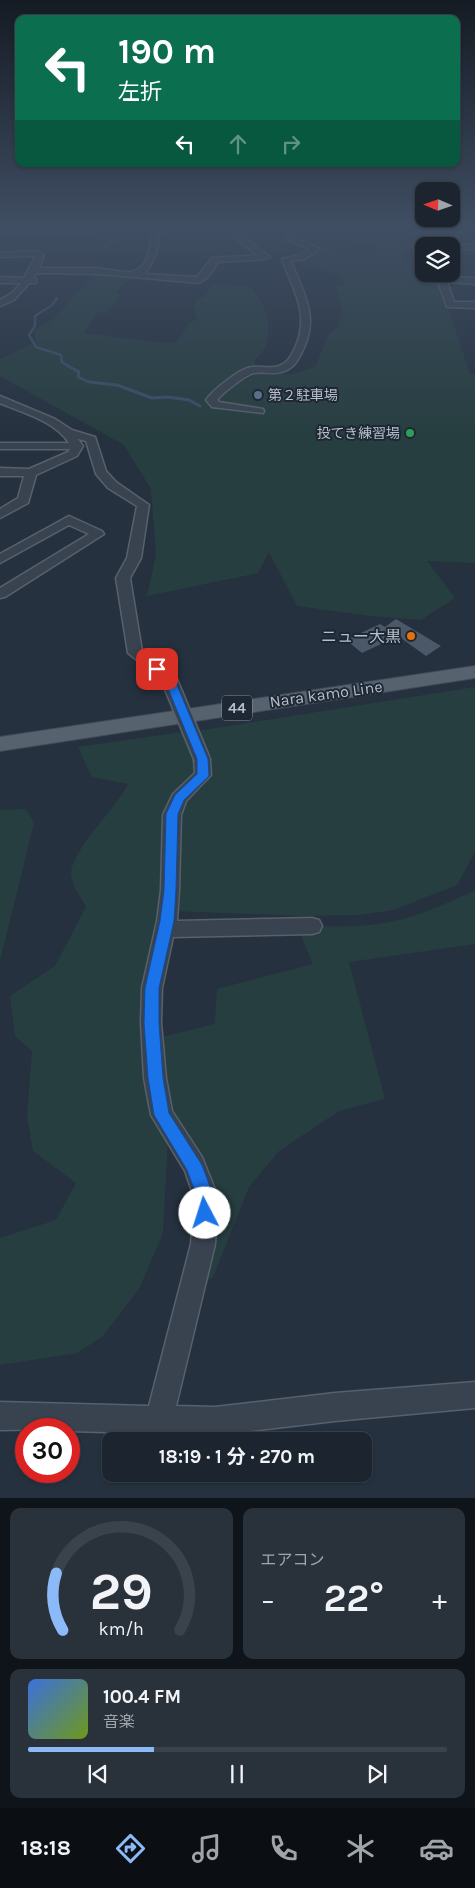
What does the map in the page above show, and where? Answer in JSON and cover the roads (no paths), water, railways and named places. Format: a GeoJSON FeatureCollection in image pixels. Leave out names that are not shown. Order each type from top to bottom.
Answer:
{"type":"FeatureCollection","features":[{"type":"Feature","properties":{"kind":"main road","name":"Nara kamo Line"},"geometry":{"type":"LineString","coordinates":[[0,744],[475,672]]}},
{"type":"Feature","properties":{"kind":"street"},"geometry":{"type":"LineString","coordinates":[[0,303],[13,296]]}},
{"type":"Feature","properties":{"kind":"street"},"geometry":{"type":"LineString","coordinates":[[259,411],[216,405],[212,400],[218,392],[251,370],[279,370],[292,363],[305,337],[307,321],[300,296]]}},
{"type":"Feature","properties":{"kind":"street"},"geometry":{"type":"LineString","coordinates":[[447,296],[450,305],[475,305]]}},
{"type":"Feature","properties":{"kind":"street"},"geometry":{"type":"LineString","coordinates":[[0,399],[51,421],[68,432],[92,439],[100,472],[112,485],[142,505],[134,558],[123,578],[135,653],[168,678],[202,759],[203,776],[179,798],[172,814],[170,890],[165,929],[152,988],[151,1023],[155,1078],[162,1115],[194,1165],[206,1197],[203,1244],[159,1420]]}},
{"type":"Feature","properties":{"kind":"street"},"geometry":{"type":"LineString","coordinates":[[68,432],[77,446]]}},
{"type":"Feature","properties":{"kind":"street"},"geometry":{"type":"LineString","coordinates":[[0,446],[77,446]]}},
{"type":"Feature","properties":{"kind":"street"},"geometry":{"type":"LineString","coordinates":[[0,472],[31,473],[73,454],[77,446]]}},
{"type":"Feature","properties":{"kind":"street"},"geometry":{"type":"LineString","coordinates":[[0,514],[24,500],[31,473]]}},
{"type":"Feature","properties":{"kind":"street"},"geometry":{"type":"LineString","coordinates":[[0,559],[69,520],[98,534],[0,594]]}},
{"type":"Feature","properties":{"kind":"street"},"geometry":{"type":"LineString","coordinates":[[165,929],[312,926]]}},
{"type":"Feature","properties":{"kind":"street"},"geometry":{"type":"LineString","coordinates":[[0,1416],[215,1421],[335,1407],[475,1395]]}},
{"type":"Feature","properties":{"kind":"waterway"},"geometry":{"type":"LineString","coordinates":[[57,298],[52,305],[35,316],[35,326],[29,335],[36,347],[61,355],[62,362],[70,367]]}},
{"type":"Feature","properties":{"kind":"waterway"},"geometry":{"type":"LineString","coordinates":[[68,366],[79,372],[78,377],[89,382],[117,385],[152,398],[168,397],[189,400],[200,406]]}},
{"type":"Feature","properties":{"kind":"place","name":"第２駐車場"},"geometry":{"type":"Point","coordinates":[258,395]}},
{"type":"Feature","properties":{"kind":"place","name":"投てき練習場"},"geometry":{"type":"Point","coordinates":[410,433]}},
{"type":"Feature","properties":{"kind":"place","name":"ニュー大黒"},"geometry":{"type":"Point","coordinates":[411,636]}}]}
